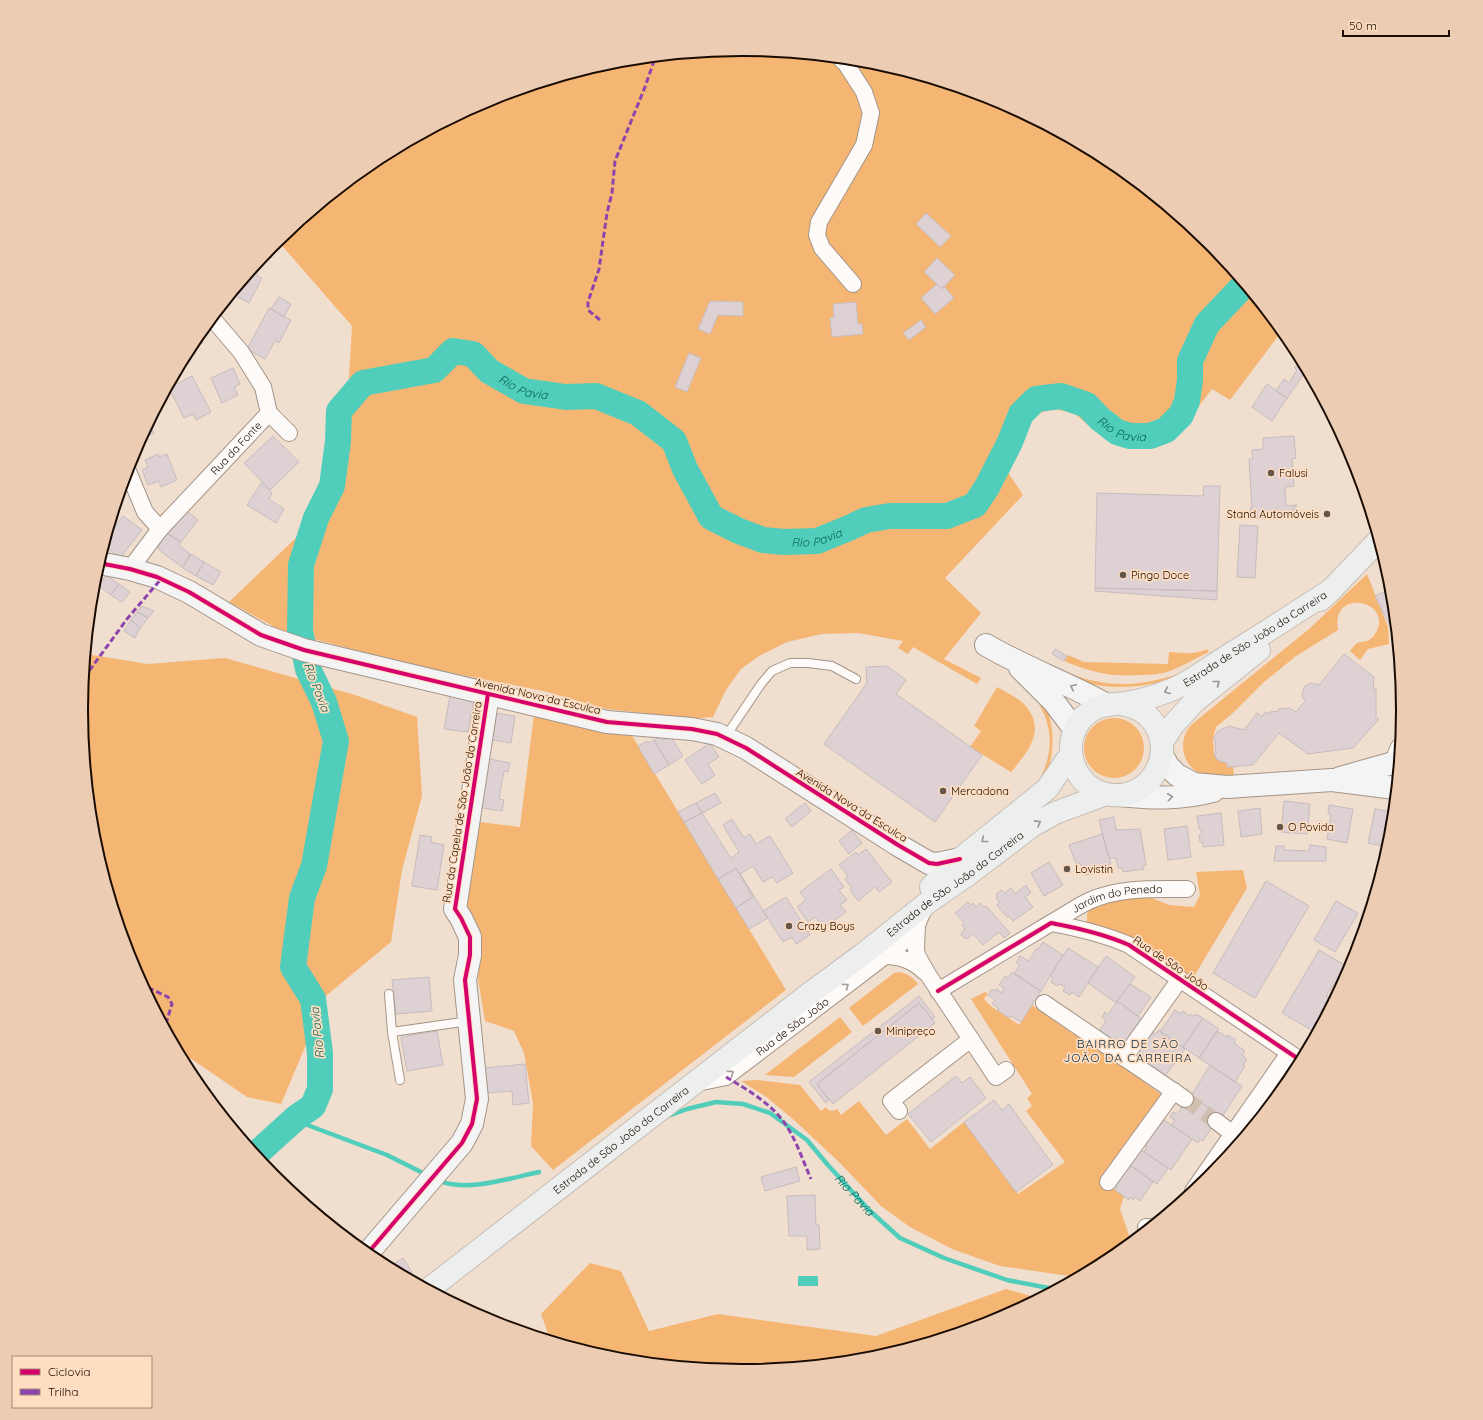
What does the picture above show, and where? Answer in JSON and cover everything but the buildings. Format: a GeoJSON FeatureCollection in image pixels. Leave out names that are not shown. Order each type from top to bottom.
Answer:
{"type":"FeatureCollection","features":[{"type":"Feature","properties":{"kind":"main road"},"geometry":{"type":"LineString","coordinates":[[1331,590],[1374,545]]}},
{"type":"Feature","properties":{"kind":"main road","name":"Estrada de São João da Carreira"},"geometry":{"type":"LineString","coordinates":[[1115,704],[1148,698],[1180,686],[1331,590]]}},
{"type":"Feature","properties":{"kind":"main road","name":"Estrada de São João da Carreira"},"geometry":{"type":"LineString","coordinates":[[1162,748],[1173,726],[1194,702],[1255,654],[1331,590]]}},
{"type":"Feature","properties":{"kind":"main road"},"geometry":{"type":"LineString","coordinates":[[1115,704],[1136,708],[1148,716],[1157,728],[1162,748],[1158,768],[1151,779],[1141,788],[1131,792],[1112,795],[1096,790],[1086,784],[1078,775],[1070,754],[1071,742],[1080,720],[1097,708],[1115,704]]}},
{"type":"Feature","properties":{"kind":"main road","name":"Estrada de São João da Carreira"},"geometry":{"type":"LineString","coordinates":[[924,899],[960,859],[1047,789],[1070,754]]}},
{"type":"Feature","properties":{"kind":"main road","name":"Estrada de São João da Carreira"},"geometry":{"type":"LineString","coordinates":[[433,1286],[813,991],[853,954],[924,899],[966,876],[1032,826],[1056,813],[1112,795]]}},
{"type":"Feature","properties":{"kind":"street"},"geometry":{"type":"LineString","coordinates":[[847,65],[864,92],[871,113],[864,145],[819,222],[817,234],[822,248],[853,284]]}},
{"type":"Feature","properties":{"kind":"street","name":"Rua da Fonte"},"geometry":{"type":"LineString","coordinates":[[130,569],[160,529],[268,413],[263,387],[241,352],[216,322]]}},
{"type":"Feature","properties":{"kind":"street"},"geometry":{"type":"LineString","coordinates":[[268,413],[289,434]]}},
{"type":"Feature","properties":{"kind":"street"},"geometry":{"type":"LineString","coordinates":[[130,477],[145,512],[160,529]]}},
{"type":"Feature","properties":{"kind":"street","name":"Avenida Nova da Esculca"},"geometry":{"type":"LineString","coordinates":[[104,564],[130,569],[157,578],[189,592],[261,635],[307,651],[607,722],[692,729],[725,737],[746,748],[898,846],[929,863],[937,864],[960,859]]}},
{"type":"Feature","properties":{"kind":"street"},"geometry":{"type":"LineString","coordinates":[[986,645],[1011,659],[1083,692],[1115,704]]}},
{"type":"Feature","properties":{"kind":"street"},"geometry":{"type":"LineString","coordinates":[[1011,659],[1054,702],[1075,730]]}},
{"type":"Feature","properties":{"kind":"street","name":"Rua da Capela de São João da Carreira"},"geometry":{"type":"LineString","coordinates":[[371,1249],[462,1143],[472,1124],[478,1099],[465,980],[470,955],[470,937],[455,909],[488,694]]}},
{"type":"Feature","properties":{"kind":"street"},"geometry":{"type":"LineString","coordinates":[[1162,748],[1168,766],[1177,775],[1194,784],[1227,787],[1332,780],[1391,787]]}},
{"type":"Feature","properties":{"kind":"street"},"geometry":{"type":"LineString","coordinates":[[1332,780],[1393,760]]}},
{"type":"Feature","properties":{"kind":"street"},"geometry":{"type":"LineString","coordinates":[[1112,795],[1159,798],[1200,794],[1227,787]]}},
{"type":"Feature","properties":{"kind":"street","name":"Avenida Nova da Esculca"},"geometry":{"type":"LineString","coordinates":[[898,846],[921,871],[926,889],[924,899]]}},
{"type":"Feature","properties":{"kind":"street","name":"Jardim do Penedo"},"geometry":{"type":"LineString","coordinates":[[1052,923],[1090,901],[1120,892],[1156,889],[1187,889]]}},
{"type":"Feature","properties":{"kind":"street","name":"Rua de São João"},"geometry":{"type":"LineString","coordinates":[[924,899],[917,925],[917,955],[938,991],[996,1077],[1006,1070]]}},
{"type":"Feature","properties":{"kind":"street"},"geometry":{"type":"LineString","coordinates":[[938,991],[1052,923]]}},
{"type":"Feature","properties":{"kind":"street","name":"Rua de São João"},"geometry":{"type":"LineString","coordinates":[[1052,923],[1109,936],[1129,944],[1295,1057]]}},
{"type":"Feature","properties":{"kind":"street","name":"Rua de São João"},"geometry":{"type":"LineString","coordinates":[[694,1083],[726,1077],[906,940],[917,925]]}},
{"type":"Feature","properties":{"kind":"street","name":"Rua de São João"},"geometry":{"type":"LineString","coordinates":[[884,956],[894,956],[906,959],[917,964],[927,973]]}},
{"type":"Feature","properties":{"kind":"street"},"geometry":{"type":"LineString","coordinates":[[1124,1058],[1180,979]]}},
{"type":"Feature","properties":{"kind":"street"},"geometry":{"type":"LineString","coordinates":[[1044,1003],[1180,1095],[1108,1182]]}},
{"type":"Feature","properties":{"kind":"street"},"geometry":{"type":"LineString","coordinates":[[899,1111],[891,1101],[971,1039]]}},
{"type":"Feature","properties":{"kind":"street"},"geometry":{"type":"LineString","coordinates":[[1213,1162],[1233,1134],[1295,1057]]}},
{"type":"Feature","properties":{"kind":"street"},"geometry":{"type":"LineString","coordinates":[[1216,1121],[1233,1134]]}},
{"type":"Feature","properties":{"kind":"lane"},"geometry":{"type":"LineString","coordinates":[[725,737],[761,684],[772,671],[790,664],[808,662],[832,666],[856,679]]}},
{"type":"Feature","properties":{"kind":"lane"},"geometry":{"type":"LineString","coordinates":[[388,994],[392,1032],[400,1080]]}},
{"type":"Feature","properties":{"kind":"lane"},"geometry":{"type":"LineString","coordinates":[[392,1032],[469,1021]]}},
{"type":"Feature","properties":{"kind":"shaded area"},"geometry":{"type":"Polygon","coordinates":[[[742,56],[784,57],[827,62],[911,78],[992,106],[1031,123],[1105,166],[1140,191],[1173,218],[1233,279],[1278,337],[1230,400],[1212,389],[1185,424],[1163,439],[1128,443],[1110,433],[1088,425],[1074,413],[1053,409],[1034,415],[1022,434],[1005,468],[1023,495],[945,578],[981,613],[944,659],[981,678],[977,684],[913,647],[908,654],[898,648],[903,641],[858,633],[822,634],[787,642],[759,656],[741,669],[726,690],[713,717],[678,720],[642,713],[607,709],[543,691],[408,664],[280,630],[229,602],[342,494],[352,326],[282,245],[310,218],[343,191],[378,166],[452,123],[531,91],[572,78],[656,62],[699,57],[742,56]]]}},
{"type":"Feature","properties":{"kind":"shaded area"},"geometry":{"type":"Polygon","coordinates":[[[1367,574],[1388,627],[1389,644],[1368,649],[1360,660],[1350,651],[1358,643],[1368,641],[1373,637],[1379,623],[1377,613],[1370,607],[1361,603],[1352,603],[1343,607],[1338,616],[1338,630],[1296,656],[1264,682],[1234,712],[1216,727],[1213,739],[1214,754],[1219,761],[1227,763],[1227,767],[1233,767],[1234,775],[1203,775],[1193,769],[1188,763],[1183,751],[1184,737],[1191,725],[1309,629],[1367,574]]]}},
{"type":"Feature","properties":{"kind":"shaded area"},"geometry":{"type":"Polygon","coordinates":[[[1207,649],[1209,652],[1180,667],[1160,674],[1152,675],[1111,675],[1084,669],[1064,661],[1068,655],[1084,662],[1168,664],[1169,652],[1193,653],[1207,649]]]}},
{"type":"Feature","properties":{"kind":"shaded area"},"geometry":{"type":"Polygon","coordinates":[[[90,655],[148,664],[225,658],[355,695],[417,717],[422,796],[402,870],[391,942],[327,995],[281,1104],[247,1097],[189,1058],[175,1037],[137,960],[122,920],[110,879],[100,838],[93,795],[89,753],[88,710],[90,655]]]}},
{"type":"Feature","properties":{"kind":"shaded area"},"geometry":{"type":"Polygon","coordinates":[[[1061,670],[1091,680],[1119,684],[1147,682],[1178,674],[1179,677],[1141,686],[1116,687],[1090,684],[1077,680],[1061,670]]]}},
{"type":"Feature","properties":{"kind":"shaded area"},"geometry":{"type":"Polygon","coordinates":[[[997,687],[1021,701],[1031,713],[1034,722],[1035,731],[1033,740],[1024,756],[1011,772],[970,747],[981,731],[974,726],[997,687]]]}},
{"type":"Feature","properties":{"kind":"shaded area"},"geometry":{"type":"Polygon","coordinates":[[[1041,700],[1046,708],[1052,726],[1052,747],[1049,767],[1046,775],[1036,786],[1046,764],[1050,739],[1045,715],[1039,703],[1041,700]]]}},
{"type":"Feature","properties":{"kind":"shaded area"},"geometry":{"type":"Polygon","coordinates":[[[534,714],[631,734],[786,990],[553,1170],[531,1146],[533,1103],[524,1053],[514,1031],[485,1021],[478,979],[480,930],[465,901],[479,822],[520,827],[534,714]]]}},
{"type":"Feature","properties":{"kind":"shaded area"},"geometry":{"type":"Polygon","coordinates":[[[1108,718],[1120,718],[1136,726],[1142,736],[1144,748],[1142,760],[1136,770],[1120,778],[1108,778],[1092,770],[1084,754],[1084,742],[1092,726],[1108,718]]]}},
{"type":"Feature","properties":{"kind":"shaded area"},"geometry":{"type":"Polygon","coordinates":[[[1243,870],[1247,888],[1193,978],[1137,940],[1087,923],[1087,914],[1093,905],[1128,897],[1152,898],[1169,905],[1194,907],[1200,895],[1196,872],[1243,870]]]}},
{"type":"Feature","properties":{"kind":"shaded area"},"geometry":{"type":"Polygon","coordinates":[[[900,972],[910,976],[918,984],[863,1026],[849,1008],[894,973],[900,972]]]}},
{"type":"Feature","properties":{"kind":"shaded area"},"geometry":{"type":"Polygon","coordinates":[[[985,992],[988,994],[984,999],[992,1007],[1019,1025],[1032,1005],[1073,1034],[1075,1032],[1166,1098],[1104,1182],[1124,1196],[1120,1209],[1129,1237],[1105,1254],[1068,1276],[1000,1266],[952,1249],[910,1227],[881,1206],[840,1163],[794,1120],[765,1096],[741,1081],[758,1080],[800,1085],[821,1111],[826,1107],[828,1110],[833,1111],[837,1109],[841,1115],[859,1101],[886,1135],[907,1119],[930,1149],[964,1122],[1018,1194],[1065,1162],[1026,1111],[1032,1106],[1027,1098],[1032,1094],[971,999],[985,992]]]}},
{"type":"Feature","properties":{"kind":"shaded area"},"geometry":{"type":"Polygon","coordinates":[[[840,1017],[852,1032],[794,1077],[765,1075],[840,1017]]]}},
{"type":"Feature","properties":{"kind":"shaded area"},"geometry":{"type":"Polygon","coordinates":[[[590,1263],[621,1271],[649,1331],[718,1314],[876,1336],[1006,1289],[1032,1296],[992,1314],[911,1342],[827,1358],[784,1363],[699,1363],[614,1351],[572,1342],[548,1335],[541,1314],[590,1263]]]}},
{"type":"Feature","properties":{"kind":"water"},"geometry":{"type":"Polygon","coordinates":[[[798,1276],[818,1276],[818,1286],[798,1286],[798,1276]]]}},
{"type":"Feature","properties":{"kind":"waterway","name":"Rio Pavia"},"geometry":{"type":"LineString","coordinates":[[259,1151],[297,1117],[313,1106],[320,1089],[320,1053],[313,999],[293,967],[302,898],[314,866],[336,741],[324,702],[308,669],[300,631],[301,565],[316,518],[332,486],[338,441],[339,411],[363,383],[434,370],[453,351],[473,354],[489,371],[524,391],[566,397],[596,396],[638,413],[674,441],[685,469],[711,517],[739,531],[763,540],[784,542],[817,541],[866,520],[890,516],[947,516],[975,505],[987,487],[1010,442],[1021,414],[1036,399],[1061,396],[1087,405],[1099,418],[1117,432],[1130,436],[1150,436],[1166,430],[1181,415],[1187,401],[1190,380],[1190,361],[1207,324],[1241,288]]}},
{"type":"Feature","properties":{"kind":"waterway","name":"Rio Pavia"},"geometry":{"type":"LineString","coordinates":[[668,1116],[687,1109],[716,1102],[743,1104],[770,1113],[807,1140],[869,1210],[900,1238],[944,1258],[1007,1280],[1047,1288]]}},
{"type":"Feature","properties":{"kind":"waterway","name":"Rio Pavia"},"geometry":{"type":"LineString","coordinates":[[294,1120],[387,1155],[427,1175]]}},
{"type":"Feature","properties":{"kind":"waterway","name":"Rio Pavia"},"geometry":{"type":"LineString","coordinates":[[437,1180],[448,1184],[474,1185],[501,1181],[539,1172]]}},
{"type":"Feature","properties":{"kind":"tunnel"},"geometry":{"type":"LineString","coordinates":[[1185,1099],[1216,1121]]}},
{"type":"Feature","properties":{"kind":"marked path"},"geometry":{"type":"LineString","coordinates":[[600,320],[588,310],[588,302],[599,269],[607,213],[612,193],[615,161],[653,62]]}},
{"type":"Feature","properties":{"kind":"marked path"},"geometry":{"type":"LineString","coordinates":[[89,671],[127,619],[161,579]]}},
{"type":"Feature","properties":{"kind":"marked path"},"geometry":{"type":"LineString","coordinates":[[150,988],[168,997],[172,1004],[167,1021]]}},
{"type":"Feature","properties":{"kind":"marked path"},"geometry":{"type":"LineString","coordinates":[[726,1077],[759,1098],[780,1117],[793,1138],[811,1179]]}},
{"type":"Feature","properties":{"kind":"cycle path"},"geometry":{"type":"LineString","coordinates":[[104,564],[130,569],[157,577],[189,592],[261,635],[304,650],[607,722],[692,729],[717,734],[746,748],[898,845],[929,863],[937,864],[960,859]]}},
{"type":"Feature","properties":{"kind":"cycle path"},"geometry":{"type":"LineString","coordinates":[[371,1249],[462,1143],[472,1124],[477,1099],[465,980],[470,955],[470,937],[455,909],[488,694]]}},
{"type":"Feature","properties":{"kind":"cycle path"},"geometry":{"type":"LineString","coordinates":[[938,991],[1051,923],[1091,932],[1129,945],[1295,1057]]}},
{"type":"Feature","properties":{"kind":"place","name":"Falusi"},"geometry":{"type":"Point","coordinates":[1271,473]}},
{"type":"Feature","properties":{"kind":"place","name":"Stand Automóveis"},"geometry":{"type":"Point","coordinates":[1327,514]}},
{"type":"Feature","properties":{"kind":"place","name":"Pingo Doce"},"geometry":{"type":"Point","coordinates":[1123,575]}},
{"type":"Feature","properties":{"kind":"place","name":"Mercadona"},"geometry":{"type":"Point","coordinates":[943,791]}},
{"type":"Feature","properties":{"kind":"place","name":"O Povida"},"geometry":{"type":"Point","coordinates":[1280,827]}},
{"type":"Feature","properties":{"kind":"place","name":"Lovistin"},"geometry":{"type":"Point","coordinates":[1067,869]}},
{"type":"Feature","properties":{"kind":"place","name":"Crazy Boys"},"geometry":{"type":"Point","coordinates":[789,926]}},
{"type":"Feature","properties":{"kind":"place","name":"Minipreço"},"geometry":{"type":"Point","coordinates":[878,1031]}},
{"type":"Feature","properties":{"kind":"district","name":"BAIRRO DE SÃO JOÃO DA CARREIRA"},"geometry":{"type":"Point","coordinates":[1128,1050]}}]}
